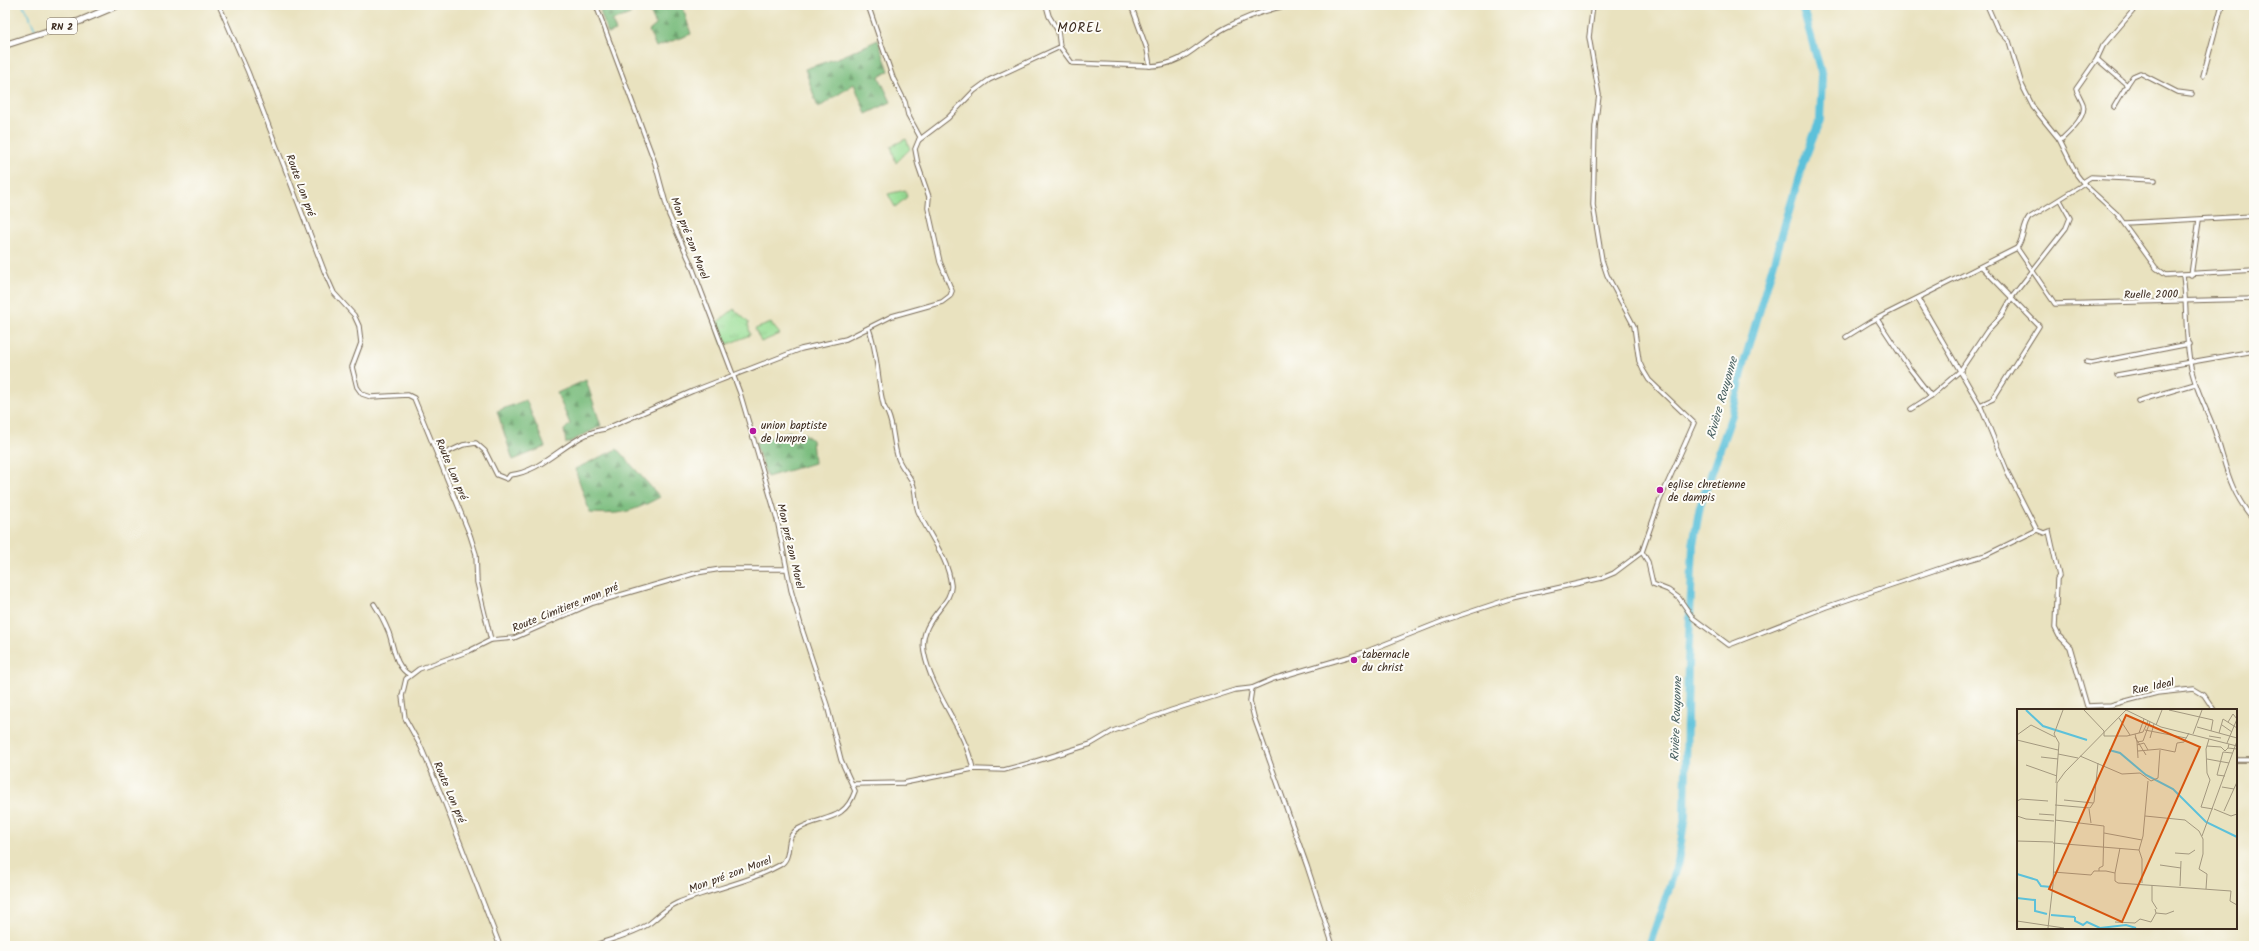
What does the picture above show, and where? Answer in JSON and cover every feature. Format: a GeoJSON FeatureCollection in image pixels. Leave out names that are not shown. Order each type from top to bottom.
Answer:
{"type":"FeatureCollection","features":[{"type":"Feature","properties":{"kind":"main road","name":"RN 2"},"geometry":{"type":"LineString","coordinates":[[5,45],[80,20],[118,5]]}},
{"type":"Feature","properties":{"kind":"street","name":"Route Lon pré"},"geometry":{"type":"LineString","coordinates":[[219,5],[254,86],[324,273],[334,293],[354,315],[359,326],[361,343],[352,367],[357,388],[362,394],[371,397],[408,395],[414,398],[470,535],[476,554],[477,582],[491,640]]}},
{"type":"Feature","properties":{"kind":"street","name":"Mon pré zon Morel"},"geometry":{"type":"LineString","coordinates":[[593,946],[649,923],[674,904],[749,878],[780,865],[787,856],[789,840],[792,834],[798,829],[824,820],[845,810],[851,803],[855,791],[836,747],[827,705],[802,629],[786,569],[776,518],[761,462],[734,376],[691,264],[669,215],[655,163],[596,5]]}},
{"type":"Feature","properties":{"kind":"street"},"geometry":{"type":"LineString","coordinates":[[437,457],[463,445],[476,443],[485,451],[497,476],[507,479],[510,475],[538,466],[577,440],[596,430],[605,429],[801,349],[846,339],[869,329],[892,316],[942,302],[950,296],[952,291],[940,262],[928,208],[929,197],[918,165],[915,149],[920,137],[908,115],[905,102],[894,78],[868,5]]}},
{"type":"Feature","properties":{"kind":"street"},"geometry":{"type":"LineString","coordinates":[[1046,5],[1049,16],[1058,31],[1060,47],[1072,63],[1150,66],[1161,66],[1190,55],[1198,46],[1225,28],[1258,12],[1289,5]]}},
{"type":"Feature","properties":{"kind":"street"},"geometry":{"type":"LineString","coordinates":[[1131,5],[1147,49],[1150,66]]}},
{"type":"Feature","properties":{"kind":"street"},"geometry":{"type":"LineString","coordinates":[[853,784],[904,783],[973,769],[1004,770],[1030,763],[1090,744],[1113,731],[1202,700],[1236,690],[1252,688],[1273,679],[1365,652],[1443,622],[1512,598],[1602,578],[1614,573],[1642,552],[1660,500],[1694,423],[1649,380],[1643,370],[1639,361],[1634,326],[1607,275],[1602,260],[1593,205],[1595,127],[1599,95],[1588,37],[1593,5]]}},
{"type":"Feature","properties":{"kind":"street"},"geometry":{"type":"LineString","coordinates":[[1987,5],[1997,28],[2009,41],[2022,85],[2033,108],[2059,139],[2084,183],[2124,223],[2156,268],[2164,274],[2183,275],[2254,270]]}},
{"type":"Feature","properties":{"kind":"street"},"geometry":{"type":"LineString","coordinates":[[2059,139],[2062,139],[2072,129],[2082,113],[2084,105],[2076,89],[2097,59],[2103,46],[2138,5]]}},
{"type":"Feature","properties":{"kind":"street"},"geometry":{"type":"LineString","coordinates":[[2203,76],[2222,5]]}},
{"type":"Feature","properties":{"kind":"street"},"geometry":{"type":"LineString","coordinates":[[918,141],[948,118],[974,91],[989,80],[1060,47]]}},
{"type":"Feature","properties":{"kind":"street"},"geometry":{"type":"LineString","coordinates":[[2097,59],[2127,85]]}},
{"type":"Feature","properties":{"kind":"street"},"geometry":{"type":"LineString","coordinates":[[2114,107],[2133,76],[2140,73],[2177,92],[2192,94]]}},
{"type":"Feature","properties":{"kind":"street"},"geometry":{"type":"LineString","coordinates":[[1846,337],[1877,319],[2017,248],[2024,238],[2025,223],[2029,218],[2060,200],[2091,177],[2155,180]]}},
{"type":"Feature","properties":{"kind":"street"},"geometry":{"type":"LineString","coordinates":[[1911,409],[1931,396],[1960,371],[1987,331],[2002,315],[2012,297],[2070,220],[2069,214],[2060,200]]}},
{"type":"Feature","properties":{"kind":"street"},"geometry":{"type":"LineString","coordinates":[[2124,223],[2254,216]]}},
{"type":"Feature","properties":{"kind":"street"},"geometry":{"type":"LineString","coordinates":[[2191,275],[2199,220]]}},
{"type":"Feature","properties":{"kind":"street"},"geometry":{"type":"LineString","coordinates":[[2017,248],[2032,272]]}},
{"type":"Feature","properties":{"kind":"street"},"geometry":{"type":"LineString","coordinates":[[1980,405],[1993,399],[2039,326],[1982,267]]}},
{"type":"Feature","properties":{"kind":"street","name":"Ruelle 2000"},"geometry":{"type":"LineString","coordinates":[[2032,272],[2051,300],[2058,305],[2254,299]]}},
{"type":"Feature","properties":{"kind":"street"},"geometry":{"type":"LineString","coordinates":[[2183,275],[2187,302],[2188,344],[2195,384],[2214,430],[2228,478],[2239,503],[2254,520]]}},
{"type":"Feature","properties":{"kind":"street"},"geometry":{"type":"LineString","coordinates":[[1642,552],[1648,562],[1653,584],[1668,590],[1679,598],[1693,618],[1729,645],[1826,607],[1950,565],[1986,555],[2037,530],[2008,472],[1980,405],[1918,299]]}},
{"type":"Feature","properties":{"kind":"street"},"geometry":{"type":"LineString","coordinates":[[1877,319],[1910,369],[1931,396]]}},
{"type":"Feature","properties":{"kind":"street"},"geometry":{"type":"LineString","coordinates":[[869,329],[874,341],[883,405],[889,414],[898,461],[913,483],[918,510],[940,550],[949,575],[951,587],[948,599],[937,610],[926,628],[923,640],[924,653],[946,710],[970,756],[973,769]]}},
{"type":"Feature","properties":{"kind":"street"},"geometry":{"type":"LineString","coordinates":[[2086,362],[2092,363],[2188,344]]}},
{"type":"Feature","properties":{"kind":"street"},"geometry":{"type":"LineString","coordinates":[[2117,375],[2254,351]]}},
{"type":"Feature","properties":{"kind":"street"},"geometry":{"type":"LineString","coordinates":[[2138,401],[2195,384]]}},
{"type":"Feature","properties":{"kind":"street","name":"Rue Ideal"},"geometry":{"type":"LineString","coordinates":[[2037,530],[2044,533],[2049,531],[2059,576],[2057,579],[2055,628],[2059,636],[2070,647],[2087,706],[2111,705],[2157,693],[2194,689],[2204,695],[2213,709]]}},
{"type":"Feature","properties":{"kind":"street","name":"Route Cimitiere mon pré"},"geometry":{"type":"LineString","coordinates":[[491,640],[514,638],[593,604],[696,573],[721,570],[786,569]]}},
{"type":"Feature","properties":{"kind":"street"},"geometry":{"type":"LineString","coordinates":[[374,604],[389,633],[398,662],[403,671],[410,675],[430,664],[469,651],[491,640]]}},
{"type":"Feature","properties":{"kind":"street","name":"Route Lon pré"},"geometry":{"type":"LineString","coordinates":[[410,675],[406,679],[402,696],[405,718],[421,747],[444,801],[500,946]]}},
{"type":"Feature","properties":{"kind":"street"},"geometry":{"type":"LineString","coordinates":[[1252,688],[1250,702],[1254,717],[1307,866],[1333,946]]}},
{"type":"Feature","properties":{"kind":"street"},"geometry":{"type":"LineString","coordinates":[[2237,760],[2254,760]]}},
{"type":"Feature","properties":{"kind":"green space"},"geometry":{"type":"Polygon","coordinates":[[[611,5],[633,5],[630,14],[612,21],[616,31],[608,34],[600,11],[612,8],[611,5]]]}},
{"type":"Feature","properties":{"kind":"green space"},"geometry":{"type":"Polygon","coordinates":[[[652,5],[682,5],[691,34],[656,47],[649,31],[656,25],[649,10],[652,5]]]}},
{"type":"Feature","properties":{"kind":"green space"},"geometry":{"type":"Polygon","coordinates":[[[878,40],[889,71],[879,77],[891,102],[866,114],[854,84],[818,108],[805,69],[843,56],[878,40]]]}},
{"type":"Feature","properties":{"kind":"green space"},"geometry":{"type":"Polygon","coordinates":[[[906,139],[910,149],[896,163],[891,146],[906,139]]]}},
{"type":"Feature","properties":{"kind":"green space"},"geometry":{"type":"Polygon","coordinates":[[[905,190],[907,197],[895,207],[888,194],[905,190]]]}},
{"type":"Feature","properties":{"kind":"green space"},"geometry":{"type":"Polygon","coordinates":[[[734,309],[748,322],[750,335],[723,346],[715,324],[734,309]]]}},
{"type":"Feature","properties":{"kind":"green space"},"geometry":{"type":"Polygon","coordinates":[[[771,323],[780,334],[761,342],[755,329],[771,323]]]}},
{"type":"Feature","properties":{"kind":"green space"},"geometry":{"type":"Polygon","coordinates":[[[586,380],[601,426],[566,444],[564,430],[570,424],[557,393],[586,380]]]}},
{"type":"Feature","properties":{"kind":"green space"},"geometry":{"type":"Polygon","coordinates":[[[526,400],[545,447],[513,460],[497,411],[526,400]]]}},
{"type":"Feature","properties":{"kind":"green space"},"geometry":{"type":"Polygon","coordinates":[[[790,431],[794,443],[804,433],[812,440],[814,463],[767,477],[755,443],[790,431]]]}},
{"type":"Feature","properties":{"kind":"green space"},"geometry":{"type":"Polygon","coordinates":[[[617,449],[660,497],[642,506],[619,513],[590,513],[575,469],[617,449]]]}},
{"type":"Feature","properties":{"kind":"waterway"},"geometry":{"type":"LineString","coordinates":[[23,5],[35,29]]}},
{"type":"Feature","properties":{"kind":"waterway","name":"Rivière Rouyonne"},"geometry":{"type":"LineString","coordinates":[[1649,946],[1678,862],[1685,816],[1688,664],[1693,545],[1700,506],[1732,415],[1745,360],[1803,163],[1820,120],[1822,76],[1802,5]]}},
{"type":"Feature","properties":{"kind":"place","name":"union baptiste de lompre"},"geometry":{"type":"Point","coordinates":[753,431]}},
{"type":"Feature","properties":{"kind":"place","name":"eglise chretienne de dampis"},"geometry":{"type":"Point","coordinates":[1660,490]}},
{"type":"Feature","properties":{"kind":"place","name":"tabernacle du christ"},"geometry":{"type":"Point","coordinates":[1354,660]}},
{"type":"Feature","properties":{"kind":"district","name":"MOREL"},"geometry":{"type":"Point","coordinates":[1080,27]}}]}
